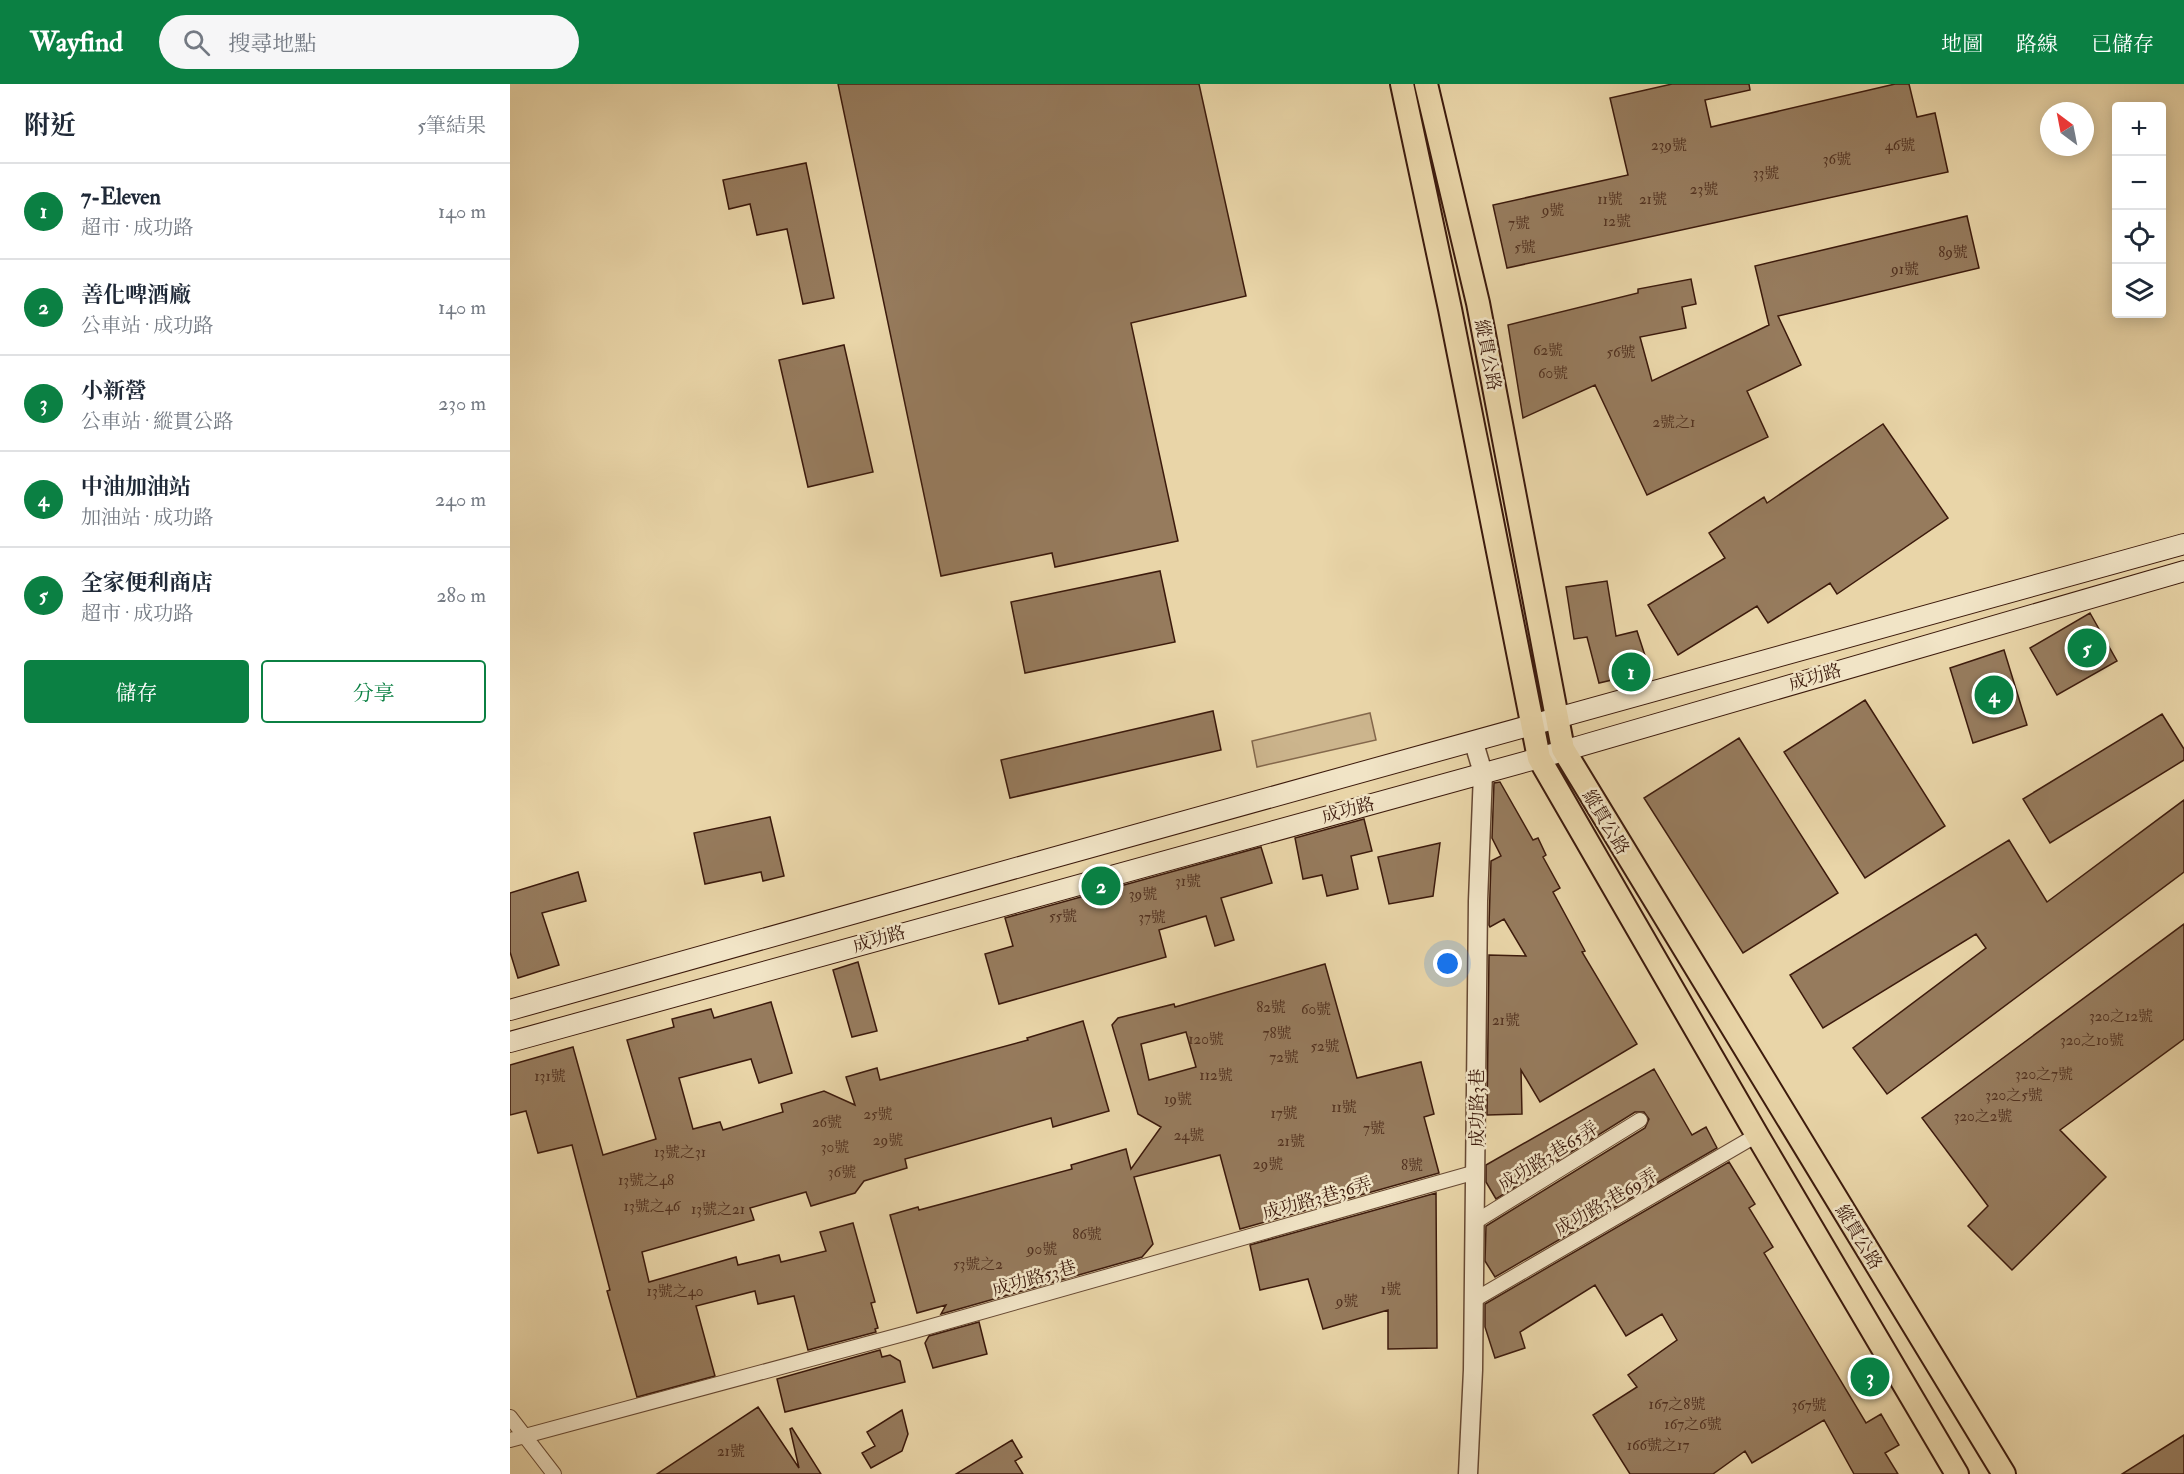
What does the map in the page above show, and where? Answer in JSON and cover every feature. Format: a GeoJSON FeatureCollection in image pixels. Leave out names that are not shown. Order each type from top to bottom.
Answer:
{"type":"FeatureCollection","features":[{"type":"Feature","properties":{"kind":"main road","name":"縱貫公路"},"geometry":{"type":"LineString","coordinates":[[1402,84],[1450,309],[1531,727],[1539,758],[1756,1135],[1957,1474]]}},
{"type":"Feature","properties":{"kind":"main road","name":"縱貫公路"},"geometry":{"type":"LineString","coordinates":[[1426,84],[1478,303],[1563,749],[2004,1474]]}},
{"type":"Feature","properties":{"kind":"main road","name":"成功路"},"geometry":{"type":"LineString","coordinates":[[510,1010],[868,908],[1474,743],[2184,544]]}},
{"type":"Feature","properties":{"kind":"main road","name":"成功路"},"geometry":{"type":"LineString","coordinates":[[510,1042],[1539,758],[1563,749],[2184,571]]}},
{"type":"Feature","properties":{"kind":"street","name":"成功路3巷"},"geometry":{"type":"LineString","coordinates":[[1468,1474],[1474,1300],[1478,901],[1483,773],[1474,743]]}},
{"type":"Feature","properties":{"kind":"street","name":"成功路3巷65弄"},"geometry":{"type":"LineString","coordinates":[[1475,1222],[1640,1120]]}},
{"type":"Feature","properties":{"kind":"street","name":"成功路3巷69弄"},"geometry":{"type":"LineString","coordinates":[[1474,1300],[1756,1135]]}},
{"type":"Feature","properties":{"kind":"street","name":"成功路3巷36弄"},"geometry":{"type":"LineString","coordinates":[[1168,1258],[1476,1172]]}},
{"type":"Feature","properties":{"kind":"street","name":"成功路53巷"},"geometry":{"type":"LineString","coordinates":[[510,1440],[911,1332],[1168,1258]]}},
{"type":"Feature","properties":{"kind":"street"},"geometry":{"type":"LineString","coordinates":[[510,1417],[554,1474]]}},
{"type":"Feature","properties":{"kind":"shaded area"},"geometry":{"type":"Polygon","coordinates":[[[1370,713],[1376,740],[1257,767],[1252,741],[1370,713]]]}},
{"type":"Feature","properties":{"kind":"building"},"geometry":{"type":"Polygon","coordinates":[[[838,84],[1199,84],[1246,296],[1131,323],[1178,541],[1055,567],[1052,553],[941,576],[838,84]]]}},
{"type":"Feature","properties":{"kind":"building"},"geometry":{"type":"Polygon","coordinates":[[[1672,84],[1749,84],[1750,90],[1705,100],[1711,127],[1895,84],[1909,84],[1917,117],[1935,113],[1948,172],[1507,268],[1493,205],[1628,175],[1610,98],[1672,84]]]}},
{"type":"Feature","properties":{"kind":"building"},"geometry":{"type":"Polygon","coordinates":[[[806,163],[834,298],[803,304],[787,229],[757,235],[750,204],[729,209],[723,180],[806,163]]]}},
{"type":"Feature","properties":{"kind":"building"},"geometry":{"type":"Polygon","coordinates":[[[1967,216],[1979,268],[1778,316],[1801,365],[1747,391],[1768,437],[1647,495],[1595,385],[1523,418],[1508,325],[1638,293],[1638,289],[1691,279],[1696,304],[1682,307],[1686,328],[1640,337],[1652,381],[1769,325],[1755,266],[1967,216]]]}},
{"type":"Feature","properties":{"kind":"building"},"geometry":{"type":"Polygon","coordinates":[[[844,345],[873,472],[808,487],[779,360],[844,345]]]}},
{"type":"Feature","properties":{"kind":"building"},"geometry":{"type":"Polygon","coordinates":[[[1883,424],[1948,518],[1837,594],[1830,583],[1768,623],[1757,606],[1678,655],[1648,605],[1725,558],[1709,533],[1764,497],[1767,503],[1883,424]]]}},
{"type":"Feature","properties":{"kind":"building"},"geometry":{"type":"Polygon","coordinates":[[[1160,571],[1175,642],[1025,673],[1011,602],[1160,571]]]}},
{"type":"Feature","properties":{"kind":"building"},"geometry":{"type":"Polygon","coordinates":[[[1607,581],[1616,636],[1637,631],[1650,671],[1599,683],[1587,637],[1574,639],[1566,587],[1607,581]]]}},
{"type":"Feature","properties":{"kind":"building"},"geometry":{"type":"Polygon","coordinates":[[[2090,613],[2117,661],[2057,695],[2030,648],[2090,613]]]}},
{"type":"Feature","properties":{"kind":"building"},"geometry":{"type":"Polygon","coordinates":[[[2004,650],[2027,725],[1973,743],[1950,668],[2004,650]]]}},
{"type":"Feature","properties":{"kind":"building"},"geometry":{"type":"Polygon","coordinates":[[[1865,700],[1945,826],[1865,878],[1784,752],[1865,700]]]}},
{"type":"Feature","properties":{"kind":"building"},"geometry":{"type":"Polygon","coordinates":[[[1213,711],[1221,750],[1010,798],[1001,760],[1213,711]]]}},
{"type":"Feature","properties":{"kind":"building"},"geometry":{"type":"Polygon","coordinates":[[[2162,714],[2184,749],[2184,760],[2050,843],[2023,799],[2162,714]]]}},
{"type":"Feature","properties":{"kind":"building"},"geometry":{"type":"Polygon","coordinates":[[[1739,738],[1838,893],[1743,953],[1644,798],[1739,738]]]}},
{"type":"Feature","properties":{"kind":"building"},"geometry":{"type":"Polygon","coordinates":[[[1500,782],[1533,840],[1538,838],[1546,855],[1543,857],[1560,888],[1553,892],[1585,951],[1582,952],[1637,1044],[1540,1102],[1521,1070],[1522,1114],[1487,1115],[1489,955],[1526,956],[1504,919],[1490,927],[1489,925],[1491,861],[1501,856],[1492,838],[1494,783],[1500,782]]]}},
{"type":"Feature","properties":{"kind":"building"},"geometry":{"type":"Polygon","coordinates":[[[2184,800],[2184,872],[1887,1094],[1853,1048],[1986,948],[1976,934],[1823,1028],[1790,975],[2009,840],[2047,902],[2184,800]]]}},
{"type":"Feature","properties":{"kind":"building"},"geometry":{"type":"Polygon","coordinates":[[[770,817],[784,876],[763,881],[761,872],[705,884],[694,833],[770,817]]]}},
{"type":"Feature","properties":{"kind":"building"},"geometry":{"type":"Polygon","coordinates":[[[1364,819],[1372,851],[1351,856],[1358,889],[1327,896],[1322,875],[1303,879],[1295,838],[1364,819]]]}},
{"type":"Feature","properties":{"kind":"building"},"geometry":{"type":"Polygon","coordinates":[[[1440,843],[1433,896],[1389,904],[1378,857],[1440,843]]]}},
{"type":"Feature","properties":{"kind":"building"},"geometry":{"type":"Polygon","coordinates":[[[1261,847],[1272,883],[1221,898],[1234,940],[1215,946],[1206,916],[1159,930],[1166,957],[999,1004],[985,954],[1013,946],[1005,918],[1261,847]]]}},
{"type":"Feature","properties":{"kind":"building"},"geometry":{"type":"Polygon","coordinates":[[[578,872],[586,901],[542,913],[559,965],[518,978],[510,952],[510,893],[578,872]]]}},
{"type":"Feature","properties":{"kind":"building"},"geometry":{"type":"Polygon","coordinates":[[[2184,924],[2184,1039],[2060,1130],[2106,1177],[2012,1270],[1968,1226],[1988,1206],[1922,1118],[2184,924]]]}},
{"type":"Feature","properties":{"kind":"building"},"geometry":{"type":"Polygon","coordinates":[[[858,962],[877,1031],[852,1037],[833,970],[858,962]]]}},
{"type":"Feature","properties":{"kind":"building"},"geometry":{"type":"Polygon","coordinates":[[[1325,964],[1357,1078],[1421,1062],[1434,1114],[1424,1117],[1439,1173],[1240,1229],[1220,1155],[1134,1177],[1153,1244],[1142,1257],[941,1314],[946,1305],[917,1313],[890,1215],[918,1207],[919,1210],[1072,1169],[1071,1165],[1126,1149],[1131,1169],[1161,1127],[1138,1114],[1112,1025],[1118,1018],[1174,1004],[1175,1007],[1325,964]],[[1186,1032],[1141,1044],[1149,1080],[1196,1067],[1186,1032]]]}},
{"type":"Feature","properties":{"kind":"building"},"geometry":{"type":"Polygon","coordinates":[[[771,1002],[792,1073],[759,1083],[751,1059],[679,1078],[693,1129],[720,1122],[723,1130],[783,1112],[781,1104],[824,1091],[855,1105],[846,1077],[877,1068],[880,1080],[1028,1040],[1027,1038],[1083,1021],[1109,1111],[1053,1127],[1051,1118],[905,1159],[907,1168],[864,1181],[855,1193],[811,1206],[806,1192],[750,1208],[754,1220],[642,1252],[649,1282],[736,1257],[738,1265],[779,1255],[781,1262],[826,1251],[820,1232],[853,1223],[875,1302],[871,1303],[878,1328],[875,1329],[876,1332],[808,1350],[794,1296],[758,1304],[755,1291],[696,1306],[715,1376],[637,1397],[607,1291],[610,1290],[572,1145],[538,1153],[526,1111],[510,1115],[510,1065],[573,1047],[603,1155],[656,1139],[627,1040],[674,1027],[672,1019],[711,1009],[714,1018],[771,1002]]]}},
{"type":"Feature","properties":{"kind":"building"},"geometry":{"type":"Polygon","coordinates":[[[1654,1069],[1692,1135],[1706,1127],[1717,1148],[1495,1277],[1485,1261],[1486,1226],[1645,1128],[1649,1119],[1644,1112],[1635,1112],[1496,1199],[1486,1182],[1486,1165],[1654,1069]]]}},
{"type":"Feature","properties":{"kind":"building"},"geometry":{"type":"Polygon","coordinates":[[[1729,1162],[1755,1204],[1749,1208],[1773,1247],[1764,1253],[1866,1423],[1881,1414],[1899,1445],[1885,1453],[1898,1474],[1854,1474],[1824,1420],[1752,1463],[1745,1451],[1713,1474],[1630,1474],[1593,1415],[1637,1387],[1628,1375],[1677,1340],[1662,1314],[1626,1336],[1595,1285],[1520,1332],[1525,1348],[1495,1358],[1485,1327],[1485,1304],[1729,1162]]]}},
{"type":"Feature","properties":{"kind":"building"},"geometry":{"type":"Polygon","coordinates":[[[1436,1193],[1437,1348],[1388,1349],[1388,1310],[1323,1329],[1308,1279],[1260,1290],[1250,1245],[1436,1193]]]}},
{"type":"Feature","properties":{"kind":"building"},"geometry":{"type":"Polygon","coordinates":[[[979,1322],[987,1354],[933,1368],[925,1343],[929,1336],[979,1322]]]}},
{"type":"Feature","properties":{"kind":"building"},"geometry":{"type":"Polygon","coordinates":[[[880,1350],[882,1357],[890,1355],[900,1361],[905,1382],[785,1412],[777,1379],[880,1350]]]}},
{"type":"Feature","properties":{"kind":"building"},"geometry":{"type":"Polygon","coordinates":[[[758,1407],[799,1468],[790,1429],[792,1428],[821,1474],[657,1474],[758,1407]]]}},
{"type":"Feature","properties":{"kind":"building"},"geometry":{"type":"Polygon","coordinates":[[[902,1410],[908,1434],[902,1451],[871,1468],[862,1453],[875,1446],[867,1432],[902,1410]]]}},
{"type":"Feature","properties":{"kind":"building"},"geometry":{"type":"Polygon","coordinates":[[[2184,1435],[2184,1474],[2122,1474],[2184,1435]]]}},
{"type":"Feature","properties":{"kind":"building"},"geometry":{"type":"Polygon","coordinates":[[[1012,1440],[1022,1457],[1015,1461],[1023,1474],[956,1474],[1012,1440]]]}},
{"type":"Feature","properties":{"kind":"place","name":"全家便利商店"},"geometry":{"type":"Point","coordinates":[2087,648]}},
{"type":"Feature","properties":{"kind":"place","name":"7-Eleven"},"geometry":{"type":"Point","coordinates":[1631,672]}},
{"type":"Feature","properties":{"kind":"place","name":"中油加油站"},"geometry":{"type":"Point","coordinates":[1994,695]}},
{"type":"Feature","properties":{"kind":"place","name":"善化啤酒廠"},"geometry":{"type":"Point","coordinates":[1101,886]}},
{"type":"Feature","properties":{"kind":"place","name":"小新營"},"geometry":{"type":"Point","coordinates":[1870,1377]}}]}
